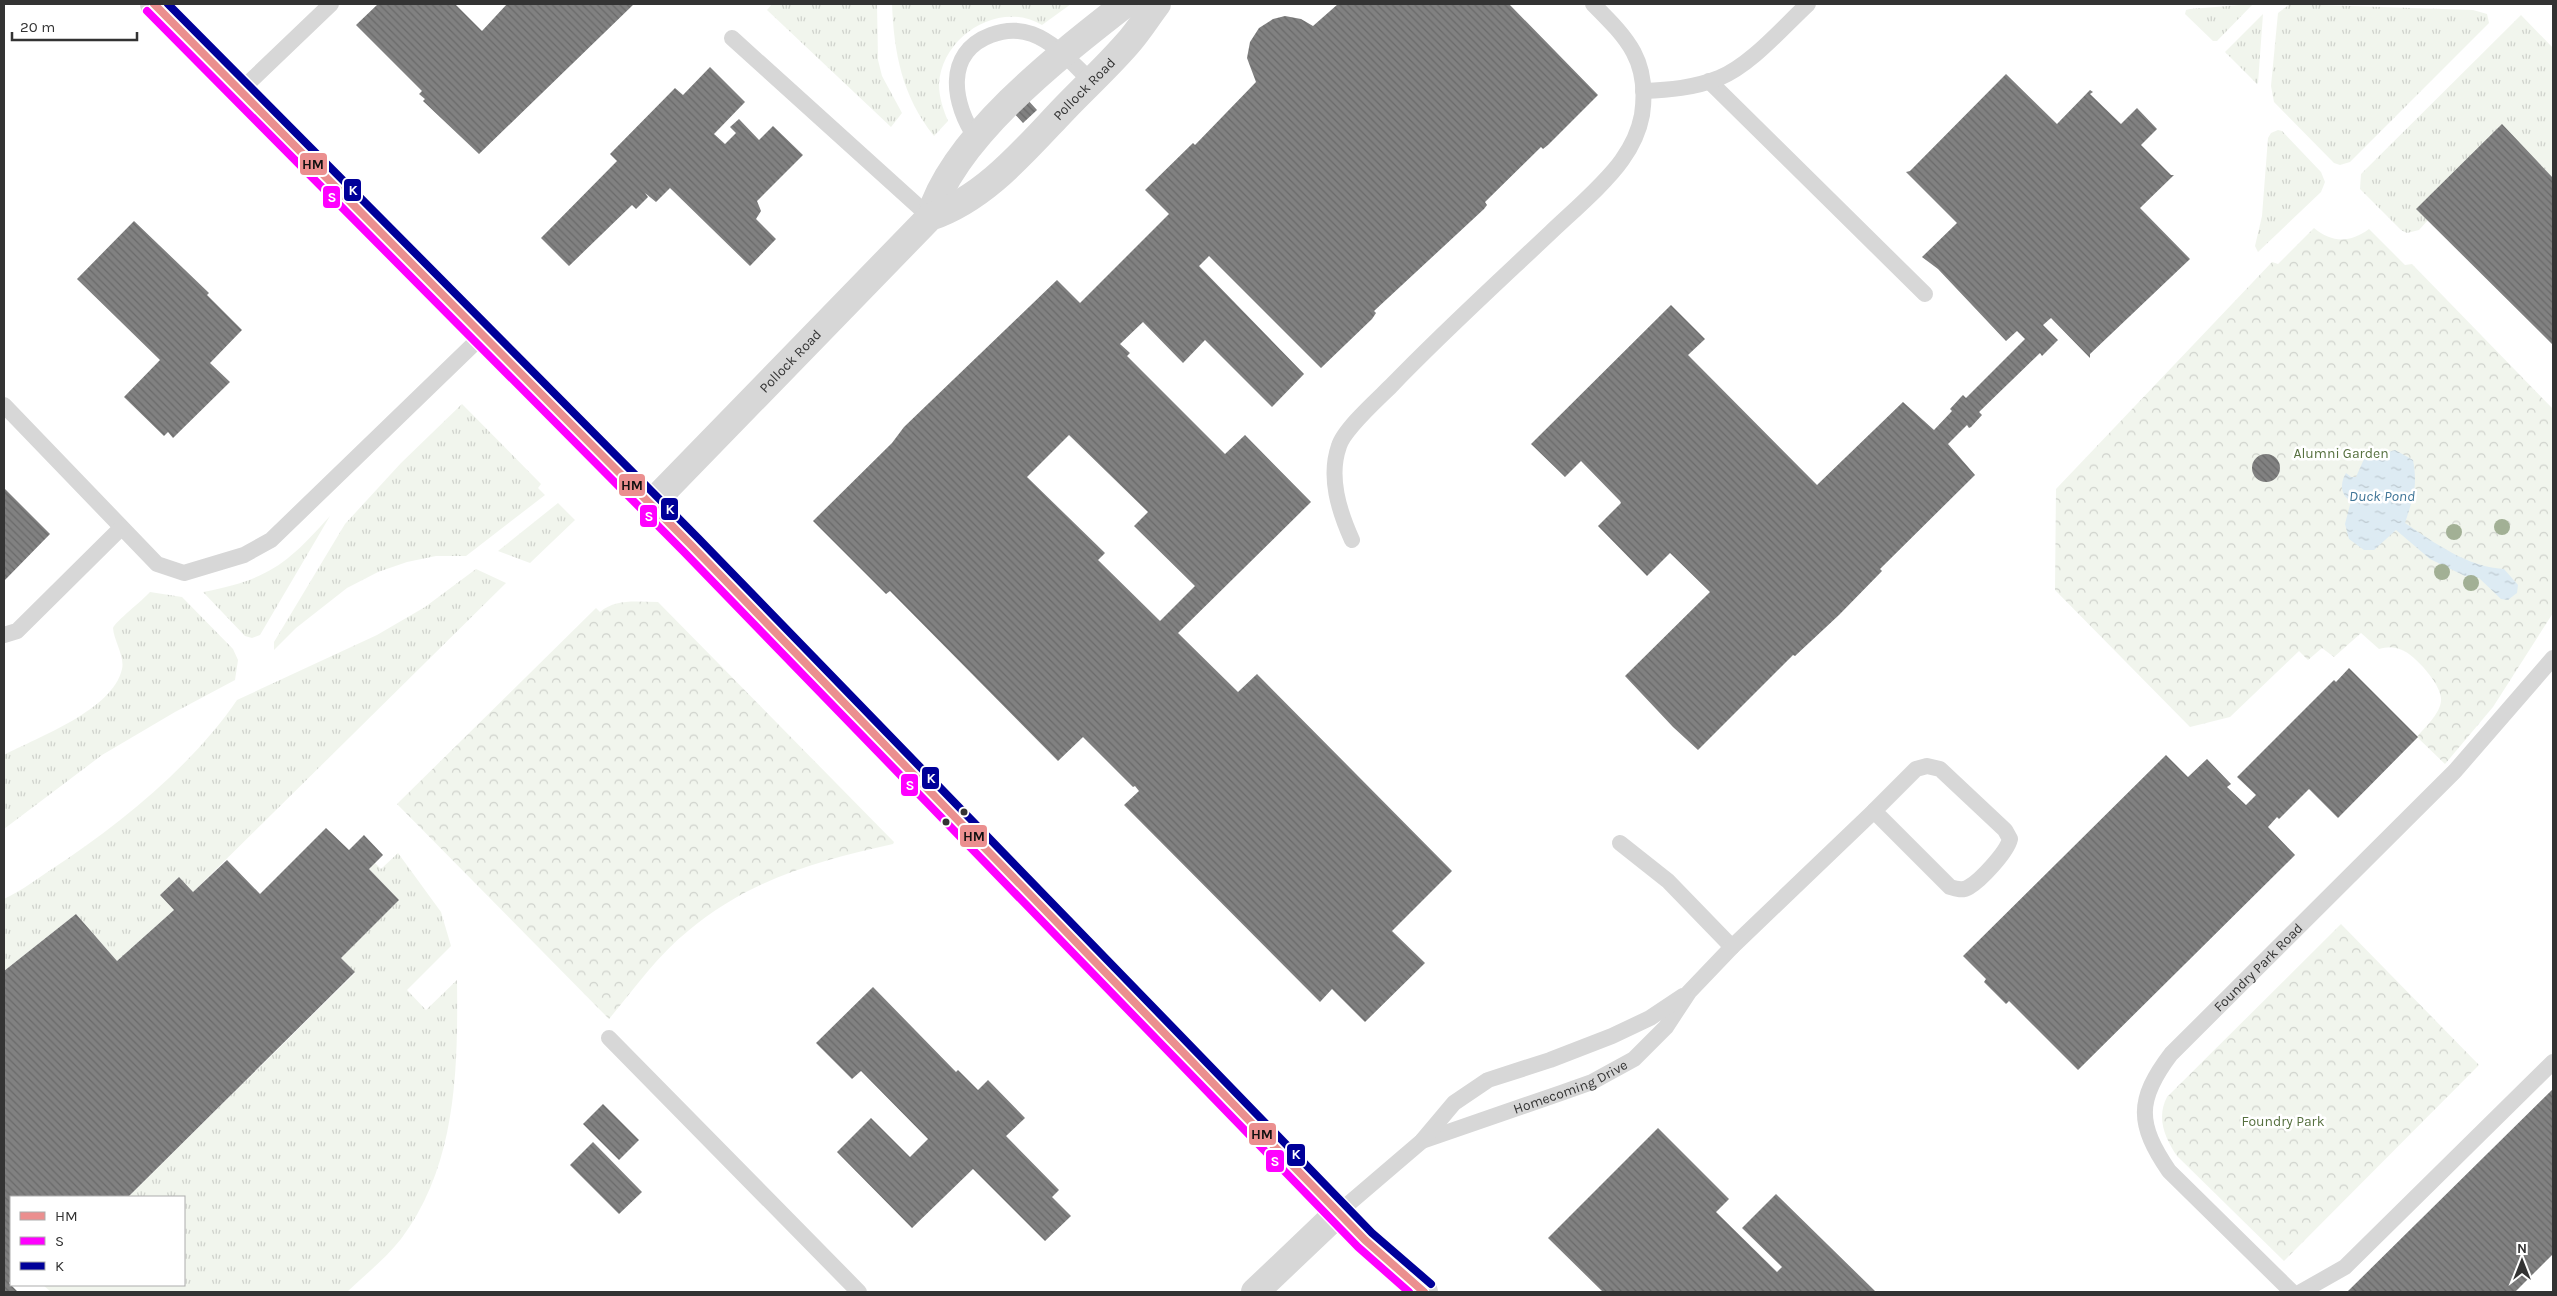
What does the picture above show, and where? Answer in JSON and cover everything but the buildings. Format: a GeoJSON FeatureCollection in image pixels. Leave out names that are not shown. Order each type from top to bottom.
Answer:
{"type":"FeatureCollection","features":[{"type":"Feature","properties":{"kind":"street"},"geometry":{"type":"LineString","coordinates":[[154,4],[650,504],[1365,1240],[1424,1292]]}},
{"type":"Feature","properties":{"kind":"street","name":"Pollock Road"},"geometry":{"type":"LineString","coordinates":[[930,217],[936,197],[947,177],[976,138],[1062,53],[1125,4]]}},
{"type":"Feature","properties":{"kind":"street","name":"Pollock Road"},"geometry":{"type":"LineString","coordinates":[[650,504],[930,217],[948,211],[967,200],[999,175],[1128,44],[1157,4]]}},
{"type":"Feature","properties":{"kind":"street"},"geometry":{"type":"LineString","coordinates":[[1255,1292],[1339,1212]]}},
{"type":"Feature","properties":{"kind":"lane"},"geometry":{"type":"LineString","coordinates":[[240,91],[331,4]]}},
{"type":"Feature","properties":{"kind":"lane"},"geometry":{"type":"LineString","coordinates":[[1352,540],[1340,515],[1334,482],[1339,445],[1356,422],[1424,352],[1622,161],[1636,136],[1642,115],[1643,91],[1636,53],[1625,36],[1593,4]]}},
{"type":"Feature","properties":{"kind":"lane"},"geometry":{"type":"LineString","coordinates":[[1643,91],[1674,90],[1709,81],[1739,67],[1808,4]]}},
{"type":"Feature","properties":{"kind":"lane"},"geometry":{"type":"LineString","coordinates":[[976,138],[958,105],[956,88],[957,74],[962,61],[970,48],[983,38],[999,32],[1014,30],[1045,40],[1062,53],[1091,81]]}},
{"type":"Feature","properties":{"kind":"lane"},"geometry":{"type":"LineString","coordinates":[[732,38],[930,217]]}},
{"type":"Feature","properties":{"kind":"lane"},"geometry":{"type":"LineString","coordinates":[[1709,81],[1925,294]]}},
{"type":"Feature","properties":{"kind":"lane"},"geometry":{"type":"LineString","coordinates":[[4,405],[121,528],[158,564],[184,573],[244,555],[271,540],[482,336]]}},
{"type":"Feature","properties":{"kind":"lane"},"geometry":{"type":"LineString","coordinates":[[4,635],[17,630],[121,528]]}},
{"type":"Feature","properties":{"kind":"lane","name":"Foundry Park Road"},"geometry":{"type":"LineString","coordinates":[[2292,1292],[2169,1171],[2156,1151],[2147,1132],[2144,1115],[2147,1093],[2154,1075],[2171,1054],[2459,767],[2553,658]]}},
{"type":"Feature","properties":{"kind":"lane","name":"Homecoming Drive"},"geometry":{"type":"LineString","coordinates":[[1422,1141],[1592,1082],[1634,1059],[1666,1027],[1689,992],[1732,947],[1916,769],[1928,766],[1940,769],[2005,830],[2010,839],[2008,849],[1969,887],[1959,890],[1950,887],[1874,811]]}},
{"type":"Feature","properties":{"kind":"lane"},"geometry":{"type":"LineString","coordinates":[[1620,843],[1668,881],[1732,947]]}},
{"type":"Feature","properties":{"kind":"lane","name":"Homecoming Drive"},"geometry":{"type":"LineString","coordinates":[[1339,1212],[1422,1141],[1454,1103],[1488,1080],[1550,1060],[1612,1036],[1650,1018],[1689,992]]}},
{"type":"Feature","properties":{"kind":"lane"},"geometry":{"type":"LineString","coordinates":[[609,1038],[859,1292]]}},
{"type":"Feature","properties":{"kind":"lane"},"geometry":{"type":"LineString","coordinates":[[2301,1292],[2345,1267],[2553,1062]]}},
{"type":"Feature","properties":{"kind":"green space"},"geometry":{"type":"Polygon","coordinates":[[[772,4],[877,4],[878,60],[882,76],[902,113],[891,127],[767,10],[772,4]]]}},
{"type":"Feature","properties":{"kind":"green space"},"geometry":{"type":"Polygon","coordinates":[[[892,4],[1071,4],[1042,25],[1026,18],[1009,17],[992,20],[976,27],[962,37],[950,51],[943,66],[939,89],[948,121],[934,136],[923,121],[907,90],[895,40],[892,4]]]}},
{"type":"Feature","properties":{"kind":"green space"},"geometry":{"type":"Polygon","coordinates":[[[2253,4],[2217,41],[2213,41],[2185,14],[2186,10],[2190,9],[2253,4]]]}},
{"type":"Feature","properties":{"kind":"green space"},"geometry":{"type":"Polygon","coordinates":[[[2290,4],[2473,10],[2487,14],[2489,23],[2350,162],[2340,165],[2334,163],[2274,102],[2271,86],[2278,13],[2290,4]]]}},
{"type":"Feature","properties":{"kind":"green space"},"geometry":{"type":"Polygon","coordinates":[[[2263,14],[2258,83],[2257,84],[2225,52],[2263,14]]]}},
{"type":"Feature","properties":{"kind":"green space"},"geometry":{"type":"Polygon","coordinates":[[[2521,15],[2553,48],[2553,178],[2502,125],[2417,209],[2428,220],[2419,230],[2407,233],[2401,230],[2360,189],[2361,174],[2521,15]]]}},
{"type":"Feature","properties":{"kind":"green space"},"geometry":{"type":"Polygon","coordinates":[[[2278,130],[2282,131],[2321,172],[2325,182],[2321,192],[2258,252],[2255,246],[2262,216],[2268,138],[2271,133],[2278,130]]]}},
{"type":"Feature","properties":{"kind":"green space","name":"Alumni Garden"},"geometry":{"type":"Polygon","coordinates":[[[2314,228],[2334,239],[2355,237],[2369,229],[2405,265],[2412,264],[2553,409],[2553,613],[2493,707],[2445,764],[2417,737],[2438,711],[2441,701],[2438,687],[2421,664],[2402,650],[2390,647],[2379,649],[2361,633],[2334,657],[2322,648],[2308,660],[2299,651],[2230,717],[2190,727],[2055,590],[2056,489],[2272,262],[2278,264],[2314,228]]]}},
{"type":"Feature","properties":{"kind":"green space"},"geometry":{"type":"Polygon","coordinates":[[[462,404],[541,484],[538,488],[545,495],[466,556],[436,556],[407,562],[378,572],[347,588],[296,628],[274,650],[274,642],[345,524],[401,463],[462,404]]]}},
{"type":"Feature","properties":{"kind":"green space"},"geometry":{"type":"Polygon","coordinates":[[[558,503],[575,520],[530,563],[498,551],[558,503]]]}},
{"type":"Feature","properties":{"kind":"green space"},"geometry":{"type":"Polygon","coordinates":[[[330,516],[260,635],[252,638],[245,636],[203,592],[245,582],[275,568],[301,547],[330,516]]]}},
{"type":"Feature","properties":{"kind":"green space"},"geometry":{"type":"Polygon","coordinates":[[[476,569],[506,583],[193,892],[179,877],[160,895],[174,910],[117,961],[76,914],[4,971],[4,899],[29,885],[103,834],[153,793],[199,748],[237,700],[377,635],[425,607],[476,569]]]}},
{"type":"Feature","properties":{"kind":"green space"},"geometry":{"type":"Polygon","coordinates":[[[150,592],[182,597],[233,649],[238,660],[235,680],[175,712],[102,755],[4,829],[4,755],[72,721],[105,697],[116,684],[123,664],[113,628],[150,592]]]}},
{"type":"Feature","properties":{"kind":"green space"},"geometry":{"type":"Polygon","coordinates":[[[635,601],[658,602],[894,842],[893,844],[838,857],[785,874],[760,885],[711,913],[677,940],[609,1019],[397,804],[596,608],[600,612],[620,603],[635,601]]]}},
{"type":"Feature","properties":{"kind":"green space"},"geometry":{"type":"Polygon","coordinates":[[[398,853],[441,912],[451,946],[407,990],[426,1010],[457,980],[457,1047],[450,1115],[444,1148],[434,1180],[420,1210],[401,1239],[382,1260],[347,1292],[51,1292],[44,1286],[185,1286],[185,1196],[129,1196],[355,973],[341,958],[399,900],[369,869],[375,863],[381,869],[398,853]]]}},
{"type":"Feature","properties":{"kind":"green space","name":"Foundry Park"},"geometry":{"type":"Polygon","coordinates":[[[2341,924],[2479,1065],[2284,1261],[2177,1156],[2163,1128],[2162,1113],[2167,1097],[2341,924]]]}},
{"type":"Feature","properties":{"kind":"water","name":"Duck Pond"},"geometry":{"type":"Polygon","coordinates":[[[2395,450],[2413,460],[2414,492],[2405,523],[2464,559],[2477,564],[2504,569],[2518,585],[2517,593],[2508,600],[2501,599],[2479,578],[2465,576],[2430,559],[2396,530],[2374,550],[2364,550],[2349,539],[2345,524],[2351,501],[2345,496],[2342,488],[2346,473],[2351,477],[2356,477],[2364,459],[2395,450]]]}},
{"type":"Feature","properties":{"kind":"transit line","name":"HM"},"geometry":{"type":"LineString","coordinates":[[154,4],[691,545],[1365,1240],[1424,1292]]}},
{"type":"Feature","properties":{"kind":"transit line","name":"K"},"geometry":{"type":"LineString","coordinates":[[168,4],[698,538],[1372,1233],[1431,1284]]}},
{"type":"Feature","properties":{"kind":"transit line","name":"S"},"geometry":{"type":"LineString","coordinates":[[147,11],[684,552],[1358,1247],[1409,1292]]}}]}
